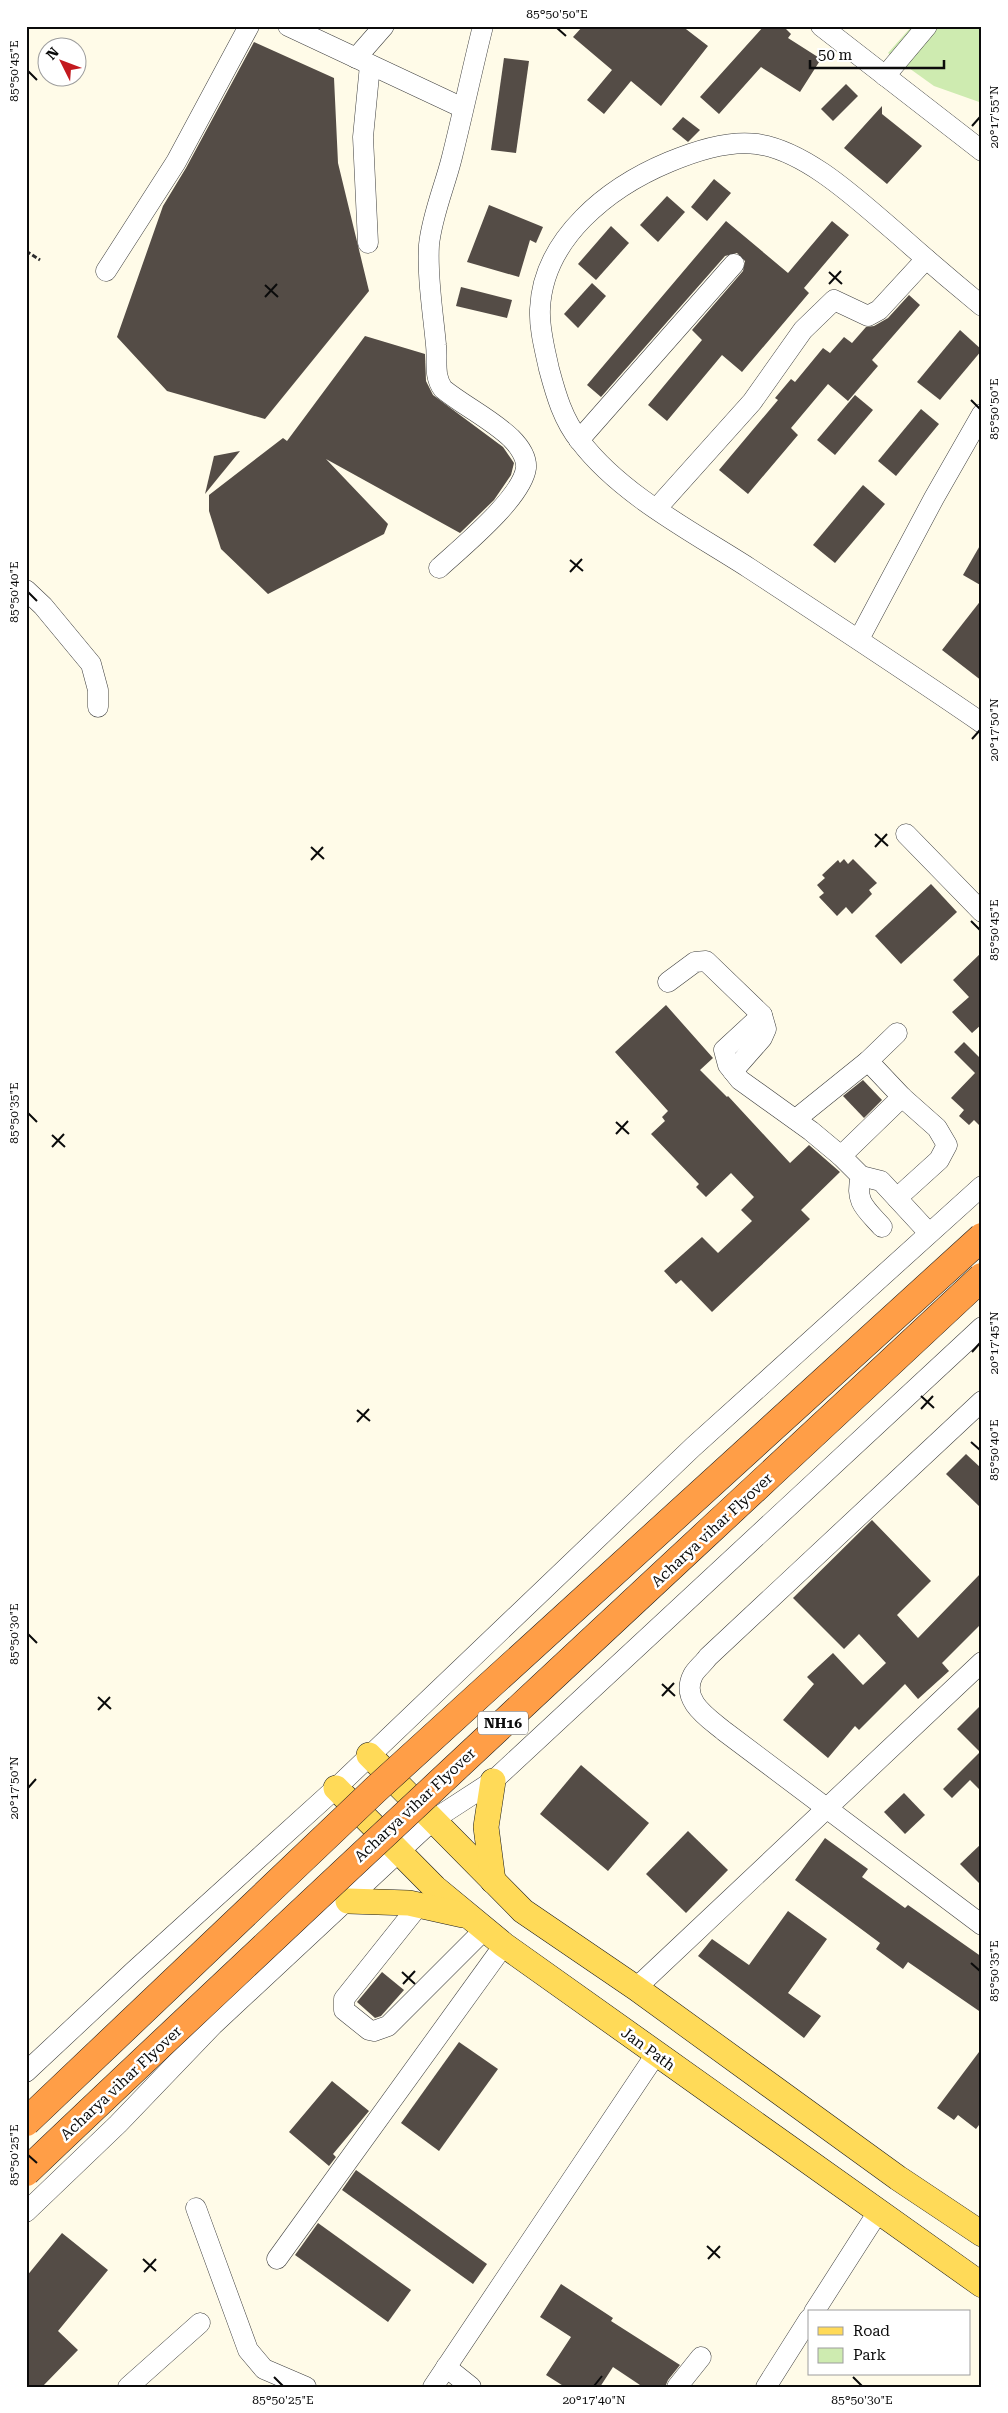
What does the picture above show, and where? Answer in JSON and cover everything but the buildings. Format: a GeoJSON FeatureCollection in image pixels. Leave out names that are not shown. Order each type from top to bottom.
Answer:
{"type":"FeatureCollection","features":[{"type":"Feature","properties":{"kind":"highway","name":"NH16"},"geometry":{"type":"LineString","coordinates":[[26,2122],[375,1790],[982,1237]]}},
{"type":"Feature","properties":{"kind":"highway","name":"Acharya vihar Flyover"},"geometry":{"type":"LineString","coordinates":[[26,2172],[484,1740],[659,1580],[982,1277]]}},
{"type":"Feature","properties":{"kind":"main road"},"geometry":{"type":"LineString","coordinates":[[369,1755],[523,1911],[636,1988],[898,2178],[982,2234]]}},
{"type":"Feature","properties":{"kind":"main road"},"geometry":{"type":"LineString","coordinates":[[493,1781],[486,1827],[493,1881]]}},
{"type":"Feature","properties":{"kind":"main road","name":"Jan Path"},"geometry":{"type":"LineString","coordinates":[[336,1788],[434,1888],[475,1923],[982,2285]]}},
{"type":"Feature","properties":{"kind":"main road"},"geometry":{"type":"LineString","coordinates":[[348,1901],[419,1905],[475,1923]]}},
{"type":"Feature","properties":{"kind":"street"},"geometry":{"type":"LineString","coordinates":[[106,271],[176,162],[249,26]]}},
{"type":"Feature","properties":{"kind":"street"},"geometry":{"type":"LineString","coordinates":[[288,26],[463,108]]}},
{"type":"Feature","properties":{"kind":"street"},"geometry":{"type":"LineString","coordinates":[[368,243],[363,137],[371,65],[384,26]]}},
{"type":"Feature","properties":{"kind":"street"},"geometry":{"type":"LineString","coordinates":[[439,568],[483,527],[509,499],[523,479],[526,467],[520,449],[510,437],[450,395],[438,382],[429,244],[434,216],[483,26]]}},
{"type":"Feature","properties":{"kind":"street"},"geometry":{"type":"LineString","coordinates":[[821,26],[982,151]]}},
{"type":"Feature","properties":{"kind":"street"},"geometry":{"type":"LineString","coordinates":[[885,76],[928,26]]}},
{"type":"Feature","properties":{"kind":"street"},"geometry":{"type":"LineString","coordinates":[[982,306],[821,173],[782,151],[757,144],[733,144],[675,159],[642,173],[606,196],[580,220],[563,244],[548,272],[540,309],[544,349],[556,397],[579,440],[596,460],[626,487],[859,639],[982,723]]}},
{"type":"Feature","properties":{"kind":"street"},"geometry":{"type":"LineString","coordinates":[[657,508],[752,402],[803,330],[834,300],[868,316],[879,310],[926,259]]}},
{"type":"Feature","properties":{"kind":"street"},"geometry":{"type":"LineString","coordinates":[[579,440],[734,264]]}},
{"type":"Feature","properties":{"kind":"street"},"geometry":{"type":"LineString","coordinates":[[859,639],[934,498],[982,414]]}},
{"type":"Feature","properties":{"kind":"street"},"geometry":{"type":"LineString","coordinates":[[26,590],[43,606],[91,664],[98,690],[98,707]]}},
{"type":"Feature","properties":{"kind":"street"},"geometry":{"type":"LineString","coordinates":[[906,834],[982,912]]}},
{"type":"Feature","properties":{"kind":"street"},"geometry":{"type":"LineString","coordinates":[[668,982],[695,962],[706,961],[762,1015],[766,1029],[762,1038],[733,1071],[740,1080],[796,1119],[841,1156],[861,1176],[882,1181],[929,1233]]}},
{"type":"Feature","properties":{"kind":"street"},"geometry":{"type":"LineString","coordinates":[[796,1119],[868,1061],[897,1033]]}},
{"type":"Feature","properties":{"kind":"street"},"geometry":{"type":"LineString","coordinates":[[868,1061],[902,1097],[937,1128],[947,1146],[939,1160],[897,1198]]}},
{"type":"Feature","properties":{"kind":"street"},"geometry":{"type":"LineString","coordinates":[[841,1156],[902,1097]]}},
{"type":"Feature","properties":{"kind":"street"},"geometry":{"type":"LineString","coordinates":[[861,1176],[858,1196],[862,1205],[882,1227]]}},
{"type":"Feature","properties":{"kind":"street"},"geometry":{"type":"LineString","coordinates":[[28,2066],[100,2004],[336,1788],[693,1447],[982,1186]]}},
{"type":"Feature","properties":{"kind":"street"},"geometry":{"type":"LineString","coordinates":[[26,2212],[118,2124],[213,2025],[433,1820],[493,1781],[982,1326]]}},
{"type":"Feature","properties":{"kind":"street"},"geometry":{"type":"LineString","coordinates":[[982,1401],[708,1657],[693,1675],[690,1691],[694,1704],[724,1731],[982,1925]]}},
{"type":"Feature","properties":{"kind":"street"},"geometry":{"type":"LineString","coordinates":[[636,1988],[982,1662]]}},
{"type":"Feature","properties":{"kind":"street"},"geometry":{"type":"LineString","coordinates":[[419,1905],[344,1999],[344,2010],[369,2030],[381,2030],[388,2026],[475,1923]]}},
{"type":"Feature","properties":{"kind":"street"},"geometry":{"type":"LineString","coordinates":[[277,2258],[504,1945]]}},
{"type":"Feature","properties":{"kind":"street"},"geometry":{"type":"LineString","coordinates":[[433,2387],[656,2054]]}},
{"type":"Feature","properties":{"kind":"street"},"geometry":{"type":"LineString","coordinates":[[196,2208],[238,2328],[248,2350],[264,2369],[306,2387]]}},
{"type":"Feature","properties":{"kind":"street"},"geometry":{"type":"LineString","coordinates":[[815,2310],[878,2212]]}},
{"type":"Feature","properties":{"kind":"street"},"geometry":{"type":"LineString","coordinates":[[766,2387],[808,2322]]}},
{"type":"Feature","properties":{"kind":"street"},"geometry":{"type":"LineString","coordinates":[[128,2387],[200,2323]]}},
{"type":"Feature","properties":{"kind":"street"},"geometry":{"type":"LineString","coordinates":[[677,2387],[701,2357]]}},
{"type":"Feature","properties":{"kind":"street"},"geometry":{"type":"LineString","coordinates":[[446,2367],[471,2387]]}},
{"type":"Feature","properties":{"kind":"path"},"geometry":{"type":"LineString","coordinates":[[26,251],[40,260]]}},
{"type":"Feature","properties":{"kind":"green space"},"geometry":{"type":"Polygon","coordinates":[[[912,26],[982,26],[982,103],[934,86],[888,53],[912,26]]]}}]}
